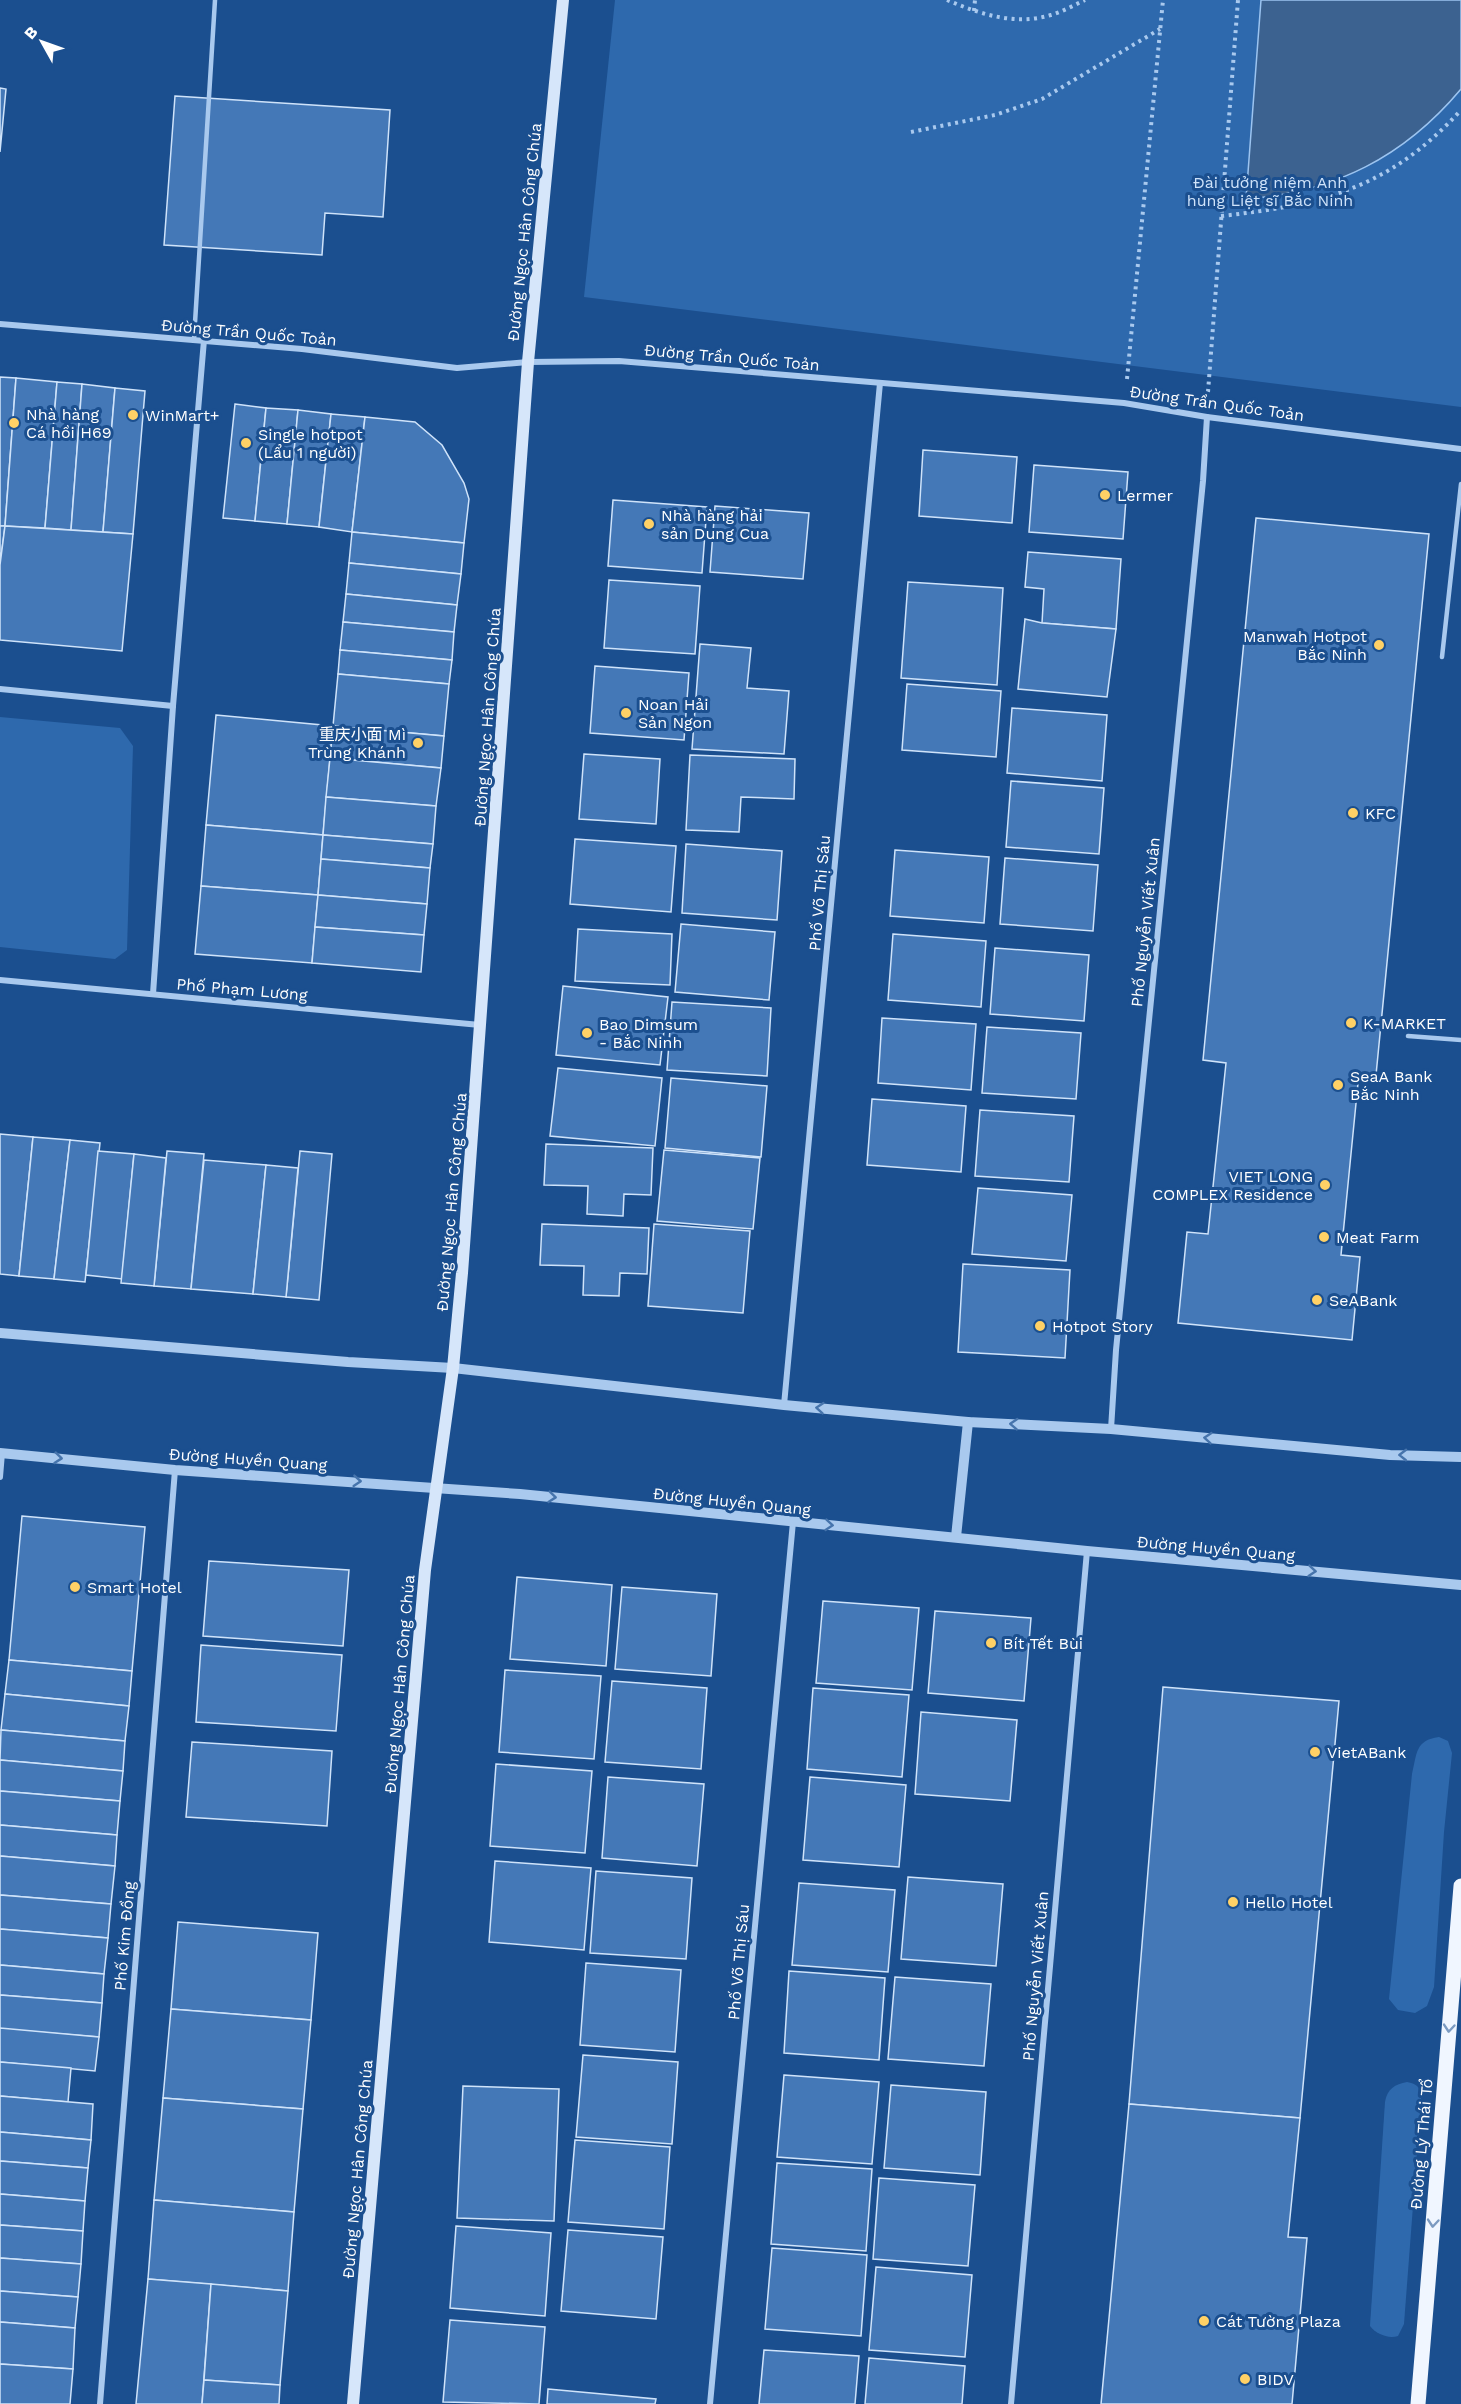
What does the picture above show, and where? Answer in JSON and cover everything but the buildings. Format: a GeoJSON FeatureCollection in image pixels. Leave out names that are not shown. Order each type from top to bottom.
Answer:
{"type":"FeatureCollection","features":[{"type":"Feature","properties":{"kind":"main road","name":"Đường Ngọc Hân Công Chúa"},"geometry":{"type":"LineString","coordinates":[[353,2404],[425,1570],[453,1368],[481,1025],[528,362],[563,0]]}},
{"type":"Feature","properties":{"kind":"main road","name":"Đường Lý Thái Tổ"},"geometry":{"type":"LineString","coordinates":[[1418,2404],[1461,1886]]}},
{"type":"Feature","properties":{"kind":"street","name":"Đường Trần Quốc Toản"},"geometry":{"type":"LineString","coordinates":[[0,324],[194,339],[457,368],[528,362],[619,361],[1124,403],[1207,417],[1461,449]]}},
{"type":"Feature","properties":{"kind":"street"},"geometry":{"type":"LineString","coordinates":[[153,994],[173,705],[204,340]]}},
{"type":"Feature","properties":{"kind":"street","name":"Phố Võ Thị Sáu"},"geometry":{"type":"LineString","coordinates":[[784,1405],[880,383]]}},
{"type":"Feature","properties":{"kind":"street","name":"Phố Nguyễn Viết Xuân"},"geometry":{"type":"LineString","coordinates":[[1111,1430],[1116,1350],[1203,481],[1207,417]]}},
{"type":"Feature","properties":{"kind":"street"},"geometry":{"type":"LineString","coordinates":[[0,689],[173,705]]}},
{"type":"Feature","properties":{"kind":"street","name":"Phố Phạm Lương"},"geometry":{"type":"LineString","coordinates":[[0,980],[481,1025]]}},
{"type":"Feature","properties":{"kind":"street"},"geometry":{"type":"LineString","coordinates":[[0,1333],[348,1362],[453,1368],[784,1405],[968,1422],[1111,1430],[1390,1455],[1461,1457]]}},
{"type":"Feature","properties":{"kind":"street"},"geometry":{"type":"LineString","coordinates":[[956,1537],[968,1422]]}},
{"type":"Feature","properties":{"kind":"street"},"geometry":{"type":"LineString","coordinates":[[0,1477],[1,1453]]}},
{"type":"Feature","properties":{"kind":"street","name":"Đường Huyền Quang"},"geometry":{"type":"LineString","coordinates":[[1,1453],[175,1470],[520,1494],[1087,1551],[1461,1585]]}},
{"type":"Feature","properties":{"kind":"street","name":"Phố Kim Đồng"},"geometry":{"type":"LineString","coordinates":[[100,2404],[175,1470]]}},
{"type":"Feature","properties":{"kind":"street","name":"Phố Võ Thị Sáu"},"geometry":{"type":"LineString","coordinates":[[710,2404],[793,1522]]}},
{"type":"Feature","properties":{"kind":"street","name":"Phố Nguyễn Viết Xuân"},"geometry":{"type":"LineString","coordinates":[[1011,2404],[1087,1551]]}},
{"type":"Feature","properties":{"kind":"lane"},"geometry":{"type":"LineString","coordinates":[[194,339],[215,0]]}},
{"type":"Feature","properties":{"kind":"lane"},"geometry":{"type":"LineString","coordinates":[[1442,657],[1461,484]]}},
{"type":"Feature","properties":{"kind":"lane"},"geometry":{"type":"LineString","coordinates":[[1408,1036],[1461,1040]]}},
{"type":"Feature","properties":{"kind":"path"},"geometry":{"type":"LineString","coordinates":[[947,0],[974,11],[1011,20],[1050,15],[1085,0]]}},
{"type":"Feature","properties":{"kind":"path"},"geometry":{"type":"LineString","coordinates":[[974,11],[975,0]]}},
{"type":"Feature","properties":{"kind":"path"},"geometry":{"type":"LineString","coordinates":[[1124,403],[1163,0]]}},
{"type":"Feature","properties":{"kind":"path"},"geometry":{"type":"LineString","coordinates":[[1207,417],[1238,0]]}},
{"type":"Feature","properties":{"kind":"path"},"geometry":{"type":"LineString","coordinates":[[911,132],[995,115],[1042,99],[1160,29]]}},
{"type":"Feature","properties":{"kind":"path"},"geometry":{"type":"LineString","coordinates":[[1221,216],[1278,209],[1344,192],[1401,164],[1422,148],[1461,110]]}},
{"type":"Feature","properties":{"kind":"green space","name":"Đài tưởng niệm Anh hùng Liệt sĩ Bắc Ninh"},"geometry":{"type":"Polygon","coordinates":[[[615,0],[1461,0],[1461,407],[584,297],[615,0]]]}},
{"type":"Feature","properties":{"kind":"green space"},"geometry":{"type":"Polygon","coordinates":[[[0,717],[120,728],[133,746],[127,950],[115,959],[0,947],[0,717]]]}},
{"type":"Feature","properties":{"kind":"green space"},"geometry":{"type":"Polygon","coordinates":[[[1439,1737],[1448,1741],[1452,1753],[1444,1832],[1434,1987],[1427,2006],[1415,2013],[1398,2010],[1389,1999],[1412,1774],[1418,1749],[1425,1741],[1439,1737]]]}},
{"type":"Feature","properties":{"kind":"green space"},"geometry":{"type":"Polygon","coordinates":[[[1407,2082],[1418,2088],[1421,2101],[1404,2324],[1398,2336],[1390,2337],[1370,2326],[1385,2102],[1392,2088],[1407,2082]]]}},
{"type":"Feature","properties":{"kind":"shaded area"},"geometry":{"type":"Polygon","coordinates":[[[1261,0],[1461,0],[1461,89],[1416,134],[1366,167],[1309,188],[1246,199],[1261,0]]]}},
{"type":"Feature","properties":{"kind":"place","name":"WinMart+"},"geometry":{"type":"Point","coordinates":[133,415]}},
{"type":"Feature","properties":{"kind":"place","name":"Nhà hàng Cá hồi H69"},"geometry":{"type":"Point","coordinates":[14,423]}},
{"type":"Feature","properties":{"kind":"place","name":"Single hotpot (Lẩu 1 người)"},"geometry":{"type":"Point","coordinates":[246,443]}},
{"type":"Feature","properties":{"kind":"place","name":"Lermer"},"geometry":{"type":"Point","coordinates":[1105,495]}},
{"type":"Feature","properties":{"kind":"place","name":"Nhà hàng hải sản Dung Cua"},"geometry":{"type":"Point","coordinates":[649,524]}},
{"type":"Feature","properties":{"kind":"place","name":"Manwah Hotpot Bắc Ninh"},"geometry":{"type":"Point","coordinates":[1379,645]}},
{"type":"Feature","properties":{"kind":"place","name":"Noan Hải Sản Ngon"},"geometry":{"type":"Point","coordinates":[626,713]}},
{"type":"Feature","properties":{"kind":"place","name":"重庆小面 Mì Trùng Khánh"},"geometry":{"type":"Point","coordinates":[418,743]}},
{"type":"Feature","properties":{"kind":"place","name":"KFC"},"geometry":{"type":"Point","coordinates":[1353,813]}},
{"type":"Feature","properties":{"kind":"place","name":"K-MARKET"},"geometry":{"type":"Point","coordinates":[1351,1023]}},
{"type":"Feature","properties":{"kind":"place","name":"Bao Dimsum - Bắc Ninh"},"geometry":{"type":"Point","coordinates":[587,1033]}},
{"type":"Feature","properties":{"kind":"place","name":"SeaA Bank Bắc Ninh"},"geometry":{"type":"Point","coordinates":[1338,1085]}},
{"type":"Feature","properties":{"kind":"place","name":"VIET LONG COMPLEX Residence"},"geometry":{"type":"Point","coordinates":[1325,1185]}},
{"type":"Feature","properties":{"kind":"place","name":"Meat Farm"},"geometry":{"type":"Point","coordinates":[1324,1237]}},
{"type":"Feature","properties":{"kind":"place","name":"SeABank"},"geometry":{"type":"Point","coordinates":[1317,1300]}},
{"type":"Feature","properties":{"kind":"place","name":"Hotpot Story"},"geometry":{"type":"Point","coordinates":[1040,1326]}},
{"type":"Feature","properties":{"kind":"place","name":"Smart Hotel"},"geometry":{"type":"Point","coordinates":[75,1587]}},
{"type":"Feature","properties":{"kind":"place","name":"Bít Tết Bùi"},"geometry":{"type":"Point","coordinates":[991,1643]}},
{"type":"Feature","properties":{"kind":"place","name":"VietABank"},"geometry":{"type":"Point","coordinates":[1315,1752]}},
{"type":"Feature","properties":{"kind":"place","name":"Hello Hotel"},"geometry":{"type":"Point","coordinates":[1233,1902]}},
{"type":"Feature","properties":{"kind":"place","name":"Cát Tường Plaza"},"geometry":{"type":"Point","coordinates":[1204,2321]}},
{"type":"Feature","properties":{"kind":"place","name":"BIDV"},"geometry":{"type":"Point","coordinates":[1245,2379]}}]}
